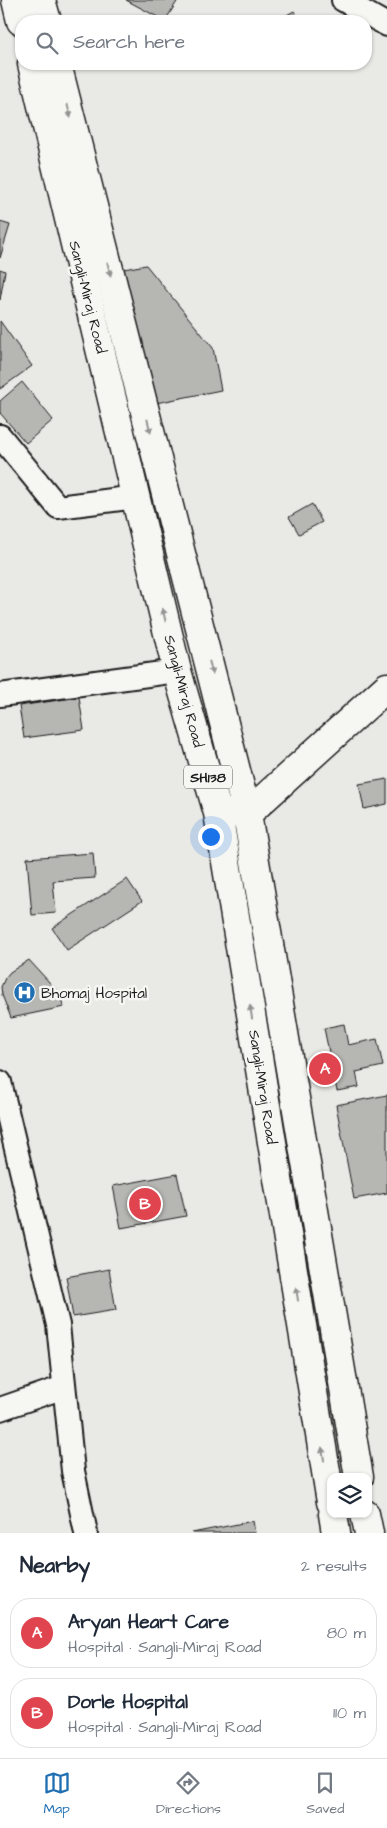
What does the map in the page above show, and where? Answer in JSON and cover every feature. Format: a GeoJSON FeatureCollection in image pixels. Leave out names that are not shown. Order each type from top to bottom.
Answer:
{"type":"FeatureCollection","features":[{"type":"Feature","properties":{"kind":"main road"},"geometry":{"type":"LineString","coordinates":[[16,0],[20,15]]}},
{"type":"Feature","properties":{"kind":"main road"},"geometry":{"type":"LineString","coordinates":[[41,0],[45,15]]}},
{"type":"Feature","properties":{"kind":"main road","name":"Sangli-Miraj Road"},"geometry":{"type":"LineString","coordinates":[[33,70],[177,670],[218,813],[327,1478]]}},
{"type":"Feature","properties":{"kind":"main road","name":"Sangli-Miraj Road"},"geometry":{"type":"LineString","coordinates":[[59,70],[247,814],[358,1473]]}},
{"type":"Feature","properties":{"kind":"main road"},"geometry":{"type":"LineString","coordinates":[[218,813],[247,814],[387,687]]}},
{"type":"Feature","properties":{"kind":"main road"},"geometry":{"type":"LineString","coordinates":[[334,1518],[336,1533]]}},
{"type":"Feature","properties":{"kind":"main road"},"geometry":{"type":"LineString","coordinates":[[366,1518],[368,1533]]}},
{"type":"Feature","properties":{"kind":"street"},"geometry":{"type":"LineString","coordinates":[[343,0],[369,15]]}},
{"type":"Feature","properties":{"kind":"street"},"geometry":{"type":"LineString","coordinates":[[372,16],[387,25]]}},
{"type":"Feature","properties":{"kind":"street"},"geometry":{"type":"LineString","coordinates":[[0,436],[58,507],[136,497]]}},
{"type":"Feature","properties":{"kind":"street"},"geometry":{"type":"LineString","coordinates":[[0,695],[177,670]]}},
{"type":"Feature","properties":{"kind":"street"},"geometry":{"type":"LineString","coordinates":[[0,1082],[58,1325],[73,1471],[86,1533]]}},
{"type":"Feature","properties":{"kind":"street"},"geometry":{"type":"LineString","coordinates":[[0,1409],[64,1387]]}},
{"type":"Feature","properties":{"kind":"building"},"geometry":{"type":"Polygon","coordinates":[[[126,0],[178,0],[169,15],[154,15],[126,0]]]}},
{"type":"Feature","properties":{"kind":"building"},"geometry":{"type":"Polygon","coordinates":[[[294,11],[296,15],[287,15],[294,11]]]}},
{"type":"Feature","properties":{"kind":"building"},"geometry":{"type":"Polygon","coordinates":[[[0,222],[10,225],[0,258],[0,222]]]}},
{"type":"Feature","properties":{"kind":"building"},"geometry":{"type":"Polygon","coordinates":[[[146,265],[213,348],[221,390],[146,405],[118,270],[146,265]]]}},
{"type":"Feature","properties":{"kind":"building"},"geometry":{"type":"Polygon","coordinates":[[[0,269],[5,271],[0,300],[0,269]]]}},
{"type":"Feature","properties":{"kind":"building"},"geometry":{"type":"Polygon","coordinates":[[[0,321],[32,366],[0,389],[0,321]]]}},
{"type":"Feature","properties":{"kind":"building"},"geometry":{"type":"Polygon","coordinates":[[[22,382],[53,420],[26,443],[0,413],[0,401],[22,382]]]}},
{"type":"Feature","properties":{"kind":"building"},"geometry":{"type":"Polygon","coordinates":[[[312,504],[322,522],[299,534],[289,517],[312,504]]]}},
{"type":"Feature","properties":{"kind":"building"},"geometry":{"type":"Polygon","coordinates":[[[79,697],[84,730],[24,738],[19,706],[79,697]]]}},
{"type":"Feature","properties":{"kind":"building"},"geometry":{"type":"Polygon","coordinates":[[[387,779],[387,804],[364,809],[359,784],[387,779]]]}},
{"type":"Feature","properties":{"kind":"building"},"geometry":{"type":"Polygon","coordinates":[[[93,853],[95,878],[53,881],[56,913],[32,915],[27,858],[93,853]]]}},
{"type":"Feature","properties":{"kind":"building"},"geometry":{"type":"Polygon","coordinates":[[[127,879],[142,901],[67,950],[52,928],[127,879]]]}},
{"type":"Feature","properties":{"kind":"building"},"geometry":{"type":"Polygon","coordinates":[[[29,960],[59,993],[64,1007],[11,1018],[2,995],[1,987],[10,972],[29,960]]]}},
{"type":"Feature","properties":{"kind":"building"},"geometry":{"type":"Polygon","coordinates":[[[344,1024],[348,1045],[377,1039],[383,1066],[356,1072],[359,1087],[337,1091],[324,1028],[344,1024]]]}},
{"type":"Feature","properties":{"kind":"building"},"geometry":{"type":"Polygon","coordinates":[[[387,1095],[387,1193],[354,1199],[336,1105],[387,1095]]]}},
{"type":"Feature","properties":{"kind":"building"},"geometry":{"type":"Polygon","coordinates":[[[177,1174],[186,1216],[121,1228],[113,1186],[177,1174]]]}},
{"type":"Feature","properties":{"kind":"building"},"geometry":{"type":"Polygon","coordinates":[[[109,1269],[116,1310],[73,1317],[66,1277],[109,1269]]]}},
{"type":"Feature","properties":{"kind":"building"},"geometry":{"type":"Polygon","coordinates":[[[253,1521],[255,1533],[192,1533],[253,1521]]]}},
{"type":"Feature","properties":{"kind":"place","name":"Bhomaj Hospital"},"geometry":{"type":"Point","coordinates":[25,993]}},
{"type":"Feature","properties":{"kind":"place","name":"Aryan Heart Care"},"geometry":{"type":"Point","coordinates":[325,1069]}},
{"type":"Feature","properties":{"kind":"place","name":"Dorle Hospital"},"geometry":{"type":"Point","coordinates":[145,1204]}}]}
